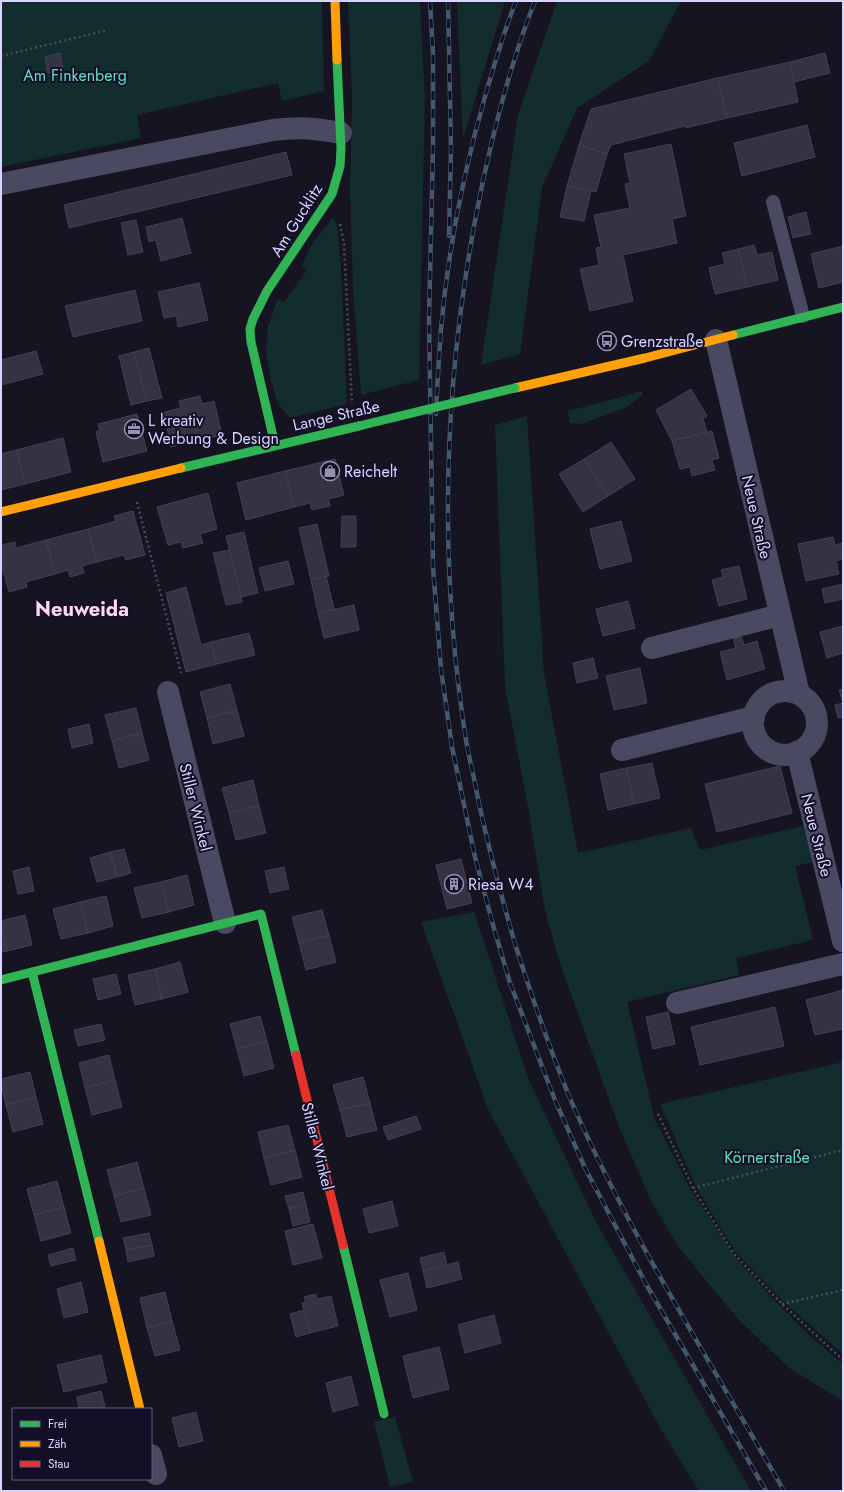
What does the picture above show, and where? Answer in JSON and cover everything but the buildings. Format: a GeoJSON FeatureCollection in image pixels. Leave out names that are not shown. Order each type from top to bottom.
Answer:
{"type":"FeatureCollection","features":[{"type":"Feature","properties":{"kind":"street","name":"Am Gucklitz"},"geometry":{"type":"LineString","coordinates":[[275,445],[251,342],[250,330],[253,319],[267,291],[332,194],[340,166],[341,133],[334,1]]}},
{"type":"Feature","properties":{"kind":"street"},"geometry":{"type":"LineString","coordinates":[[1,184],[273,130],[296,127],[313,128],[341,133]]}},
{"type":"Feature","properties":{"kind":"street"},"geometry":{"type":"LineString","coordinates":[[716,340],[803,316],[843,307]]}},
{"type":"Feature","properties":{"kind":"street","name":"Lange Straße"},"geometry":{"type":"LineString","coordinates":[[1,512],[716,340]]}},
{"type":"Feature","properties":{"kind":"street","name":"Neue Straße"},"geometry":{"type":"LineString","coordinates":[[716,340],[799,694]]}},
{"type":"Feature","properties":{"kind":"street"},"geometry":{"type":"LineString","coordinates":[[652,648],[780,615]]}},
{"type":"Feature","properties":{"kind":"street","name":"Stiller Winkel"},"geometry":{"type":"LineString","coordinates":[[168,692],[225,923]]}},
{"type":"Feature","properties":{"kind":"street"},"geometry":{"type":"LineString","coordinates":[[783,692],[799,694],[811,704],[817,720],[814,736],[805,748],[797,752],[788,755],[778,754],[769,750],[756,736],[754,717],[759,706],[768,697],[783,692]]}},
{"type":"Feature","properties":{"kind":"street"},"geometry":{"type":"LineString","coordinates":[[622,750],[754,717]]}},
{"type":"Feature","properties":{"kind":"street","name":"Neue Straße"},"geometry":{"type":"LineString","coordinates":[[797,752],[843,941]]}},
{"type":"Feature","properties":{"kind":"street","name":"Stiller Winkel"},"geometry":{"type":"LineString","coordinates":[[1,980],[261,914],[384,1414]]}},
{"type":"Feature","properties":{"kind":"street"},"geometry":{"type":"LineString","coordinates":[[677,1003],[843,964]]}},
{"type":"Feature","properties":{"kind":"street"},"geometry":{"type":"LineString","coordinates":[[32,972],[140,1408]]}},
{"type":"Feature","properties":{"kind":"lane"},"geometry":{"type":"LineString","coordinates":[[773,202],[803,316]]}},
{"type":"Feature","properties":{"kind":"path"},"geometry":{"type":"LineString","coordinates":[[1,56],[108,30]]}},
{"type":"Feature","properties":{"kind":"path"},"geometry":{"type":"LineString","coordinates":[[332,194],[344,244],[352,405],[359,426]]}},
{"type":"Feature","properties":{"kind":"path"},"geometry":{"type":"LineString","coordinates":[[131,480],[181,676],[168,692]]}},
{"type":"Feature","properties":{"kind":"path"},"geometry":{"type":"LineString","coordinates":[[658,1114],[693,1188],[734,1254],[782,1304],[843,1360]]}},
{"type":"Feature","properties":{"kind":"path"},"geometry":{"type":"LineString","coordinates":[[693,1188],[843,1150]]}},
{"type":"Feature","properties":{"kind":"path"},"geometry":{"type":"LineString","coordinates":[[782,1304],[843,1290]]}},
{"type":"Feature","properties":{"kind":"green space","name":"Am Finkenberg"},"geometry":{"type":"Polygon","coordinates":[[[1,1],[322,1],[324,91],[282,101],[278,83],[137,115],[141,138],[1,167],[1,1]]]}},
{"type":"Feature","properties":{"kind":"green space"},"geometry":{"type":"Polygon","coordinates":[[[348,1],[420,1],[425,98],[419,380],[361,395],[353,289],[350,191],[352,96],[348,1]]]}},
{"type":"Feature","properties":{"kind":"green space"},"geometry":{"type":"Polygon","coordinates":[[[457,1],[505,1],[463,139],[457,1]]]}},
{"type":"Feature","properties":{"kind":"green space"},"geometry":{"type":"Polygon","coordinates":[[[557,1],[681,1],[649,61],[577,108],[542,188],[520,354],[481,365],[518,115],[557,1]]]}},
{"type":"Feature","properties":{"kind":"green space"},"geometry":{"type":"Polygon","coordinates":[[[333,218],[337,226],[341,268],[347,404],[290,418],[278,404],[271,381],[266,353],[268,327],[278,298],[284,302],[307,270],[302,265],[313,242],[333,218]]]}},
{"type":"Feature","properties":{"kind":"green space"},"geometry":{"type":"Polygon","coordinates":[[[643,391],[643,395],[627,407],[582,424],[570,423],[568,411],[643,391]]]}},
{"type":"Feature","properties":{"kind":"green space"},"geometry":{"type":"Polygon","coordinates":[[[527,416],[544,674],[578,853],[691,828],[700,850],[803,826],[814,862],[795,866],[813,940],[736,958],[739,975],[627,1002],[655,1120],[690,1188],[734,1256],[776,1302],[810,1336],[843,1364],[843,1401],[789,1368],[738,1319],[680,1249],[651,1201],[619,1127],[559,961],[545,910],[529,812],[505,687],[495,425],[527,416]]]}},
{"type":"Feature","properties":{"kind":"green space"},"geometry":{"type":"Polygon","coordinates":[[[474,912],[529,1080],[596,1222],[751,1491],[699,1491],[659,1426],[488,1109],[421,922],[474,912]]]}},
{"type":"Feature","properties":{"kind":"green space","name":"Körnerstraße"},"geometry":{"type":"Polygon","coordinates":[[[843,1062],[843,1354],[783,1301],[736,1253],[696,1187],[660,1104],[843,1062]]]}},
{"type":"Feature","properties":{"kind":"green space"},"geometry":{"type":"Polygon","coordinates":[[[395,1417],[413,1482],[390,1487],[374,1422],[395,1417]]]}},
{"type":"Feature","properties":{"kind":"railway"},"geometry":{"type":"LineString","coordinates":[[430,1],[433,54],[433,148],[429,319],[433,567],[441,669],[452,747],[475,857],[510,983],[555,1100],[585,1168],[646,1284],[766,1491]]}},
{"type":"Feature","properties":{"kind":"railway"},"geometry":{"type":"LineString","coordinates":[[448,1],[451,148],[449,236]]}},
{"type":"Feature","properties":{"kind":"railway"},"geometry":{"type":"LineString","coordinates":[[436,414],[444,299],[458,210],[486,93],[516,1]]}},
{"type":"Feature","properties":{"kind":"railway"},"geometry":{"type":"LineString","coordinates":[[535,1],[507,82],[486,165],[464,285],[456,350],[448,480],[449,545],[457,675],[466,740],[486,833],[510,928],[541,1022],[569,1096],[592,1147],[643,1247],[784,1491]]}},
{"type":"Feature","properties":{"kind":"traffic: fast"},"geometry":{"type":"LineString","coordinates":[[275,445],[251,342],[250,329],[253,319],[267,291],[332,194],[340,166],[341,148],[337,60]]}},
{"type":"Feature","properties":{"kind":"traffic: fast"},"geometry":{"type":"LineString","coordinates":[[733,335],[843,307]]}},
{"type":"Feature","properties":{"kind":"traffic: fast"},"geometry":{"type":"LineString","coordinates":[[359,426],[515,388]]}},
{"type":"Feature","properties":{"kind":"traffic: fast"},"geometry":{"type":"LineString","coordinates":[[181,468],[359,426]]}},
{"type":"Feature","properties":{"kind":"traffic: fast"},"geometry":{"type":"LineString","coordinates":[[1,980],[261,914],[296,1055]]}},
{"type":"Feature","properties":{"kind":"traffic: fast"},"geometry":{"type":"LineString","coordinates":[[32,972],[99,1241]]}},
{"type":"Feature","properties":{"kind":"traffic: fast"},"geometry":{"type":"LineString","coordinates":[[343,1245],[384,1414]]}},
{"type":"Feature","properties":{"kind":"traffic: slow"},"geometry":{"type":"LineString","coordinates":[[335,1],[337,60]]}},
{"type":"Feature","properties":{"kind":"traffic: slow"},"geometry":{"type":"LineString","coordinates":[[515,388],[645,358],[733,335]]}},
{"type":"Feature","properties":{"kind":"traffic: slow"},"geometry":{"type":"LineString","coordinates":[[1,512],[181,468]]}},
{"type":"Feature","properties":{"kind":"traffic: slow"},"geometry":{"type":"LineString","coordinates":[[99,1241],[140,1408]]}},
{"type":"Feature","properties":{"kind":"traffic: jam"},"geometry":{"type":"LineString","coordinates":[[296,1055],[343,1245]]}},
{"type":"Feature","properties":{"kind":"place","name":"Grenzstraße"},"geometry":{"type":"Point","coordinates":[607,341]}},
{"type":"Feature","properties":{"kind":"place","name":"L kreativ Werbung & Design"},"geometry":{"type":"Point","coordinates":[134,429]}},
{"type":"Feature","properties":{"kind":"place","name":"Reichelt"},"geometry":{"type":"Point","coordinates":[330,471]}},
{"type":"Feature","properties":{"kind":"place","name":"Riesa W4"},"geometry":{"type":"Point","coordinates":[454,884]}},
{"type":"Feature","properties":{"kind":"district","name":"Neuweida"},"geometry":{"type":"Point","coordinates":[82,609]}}]}
